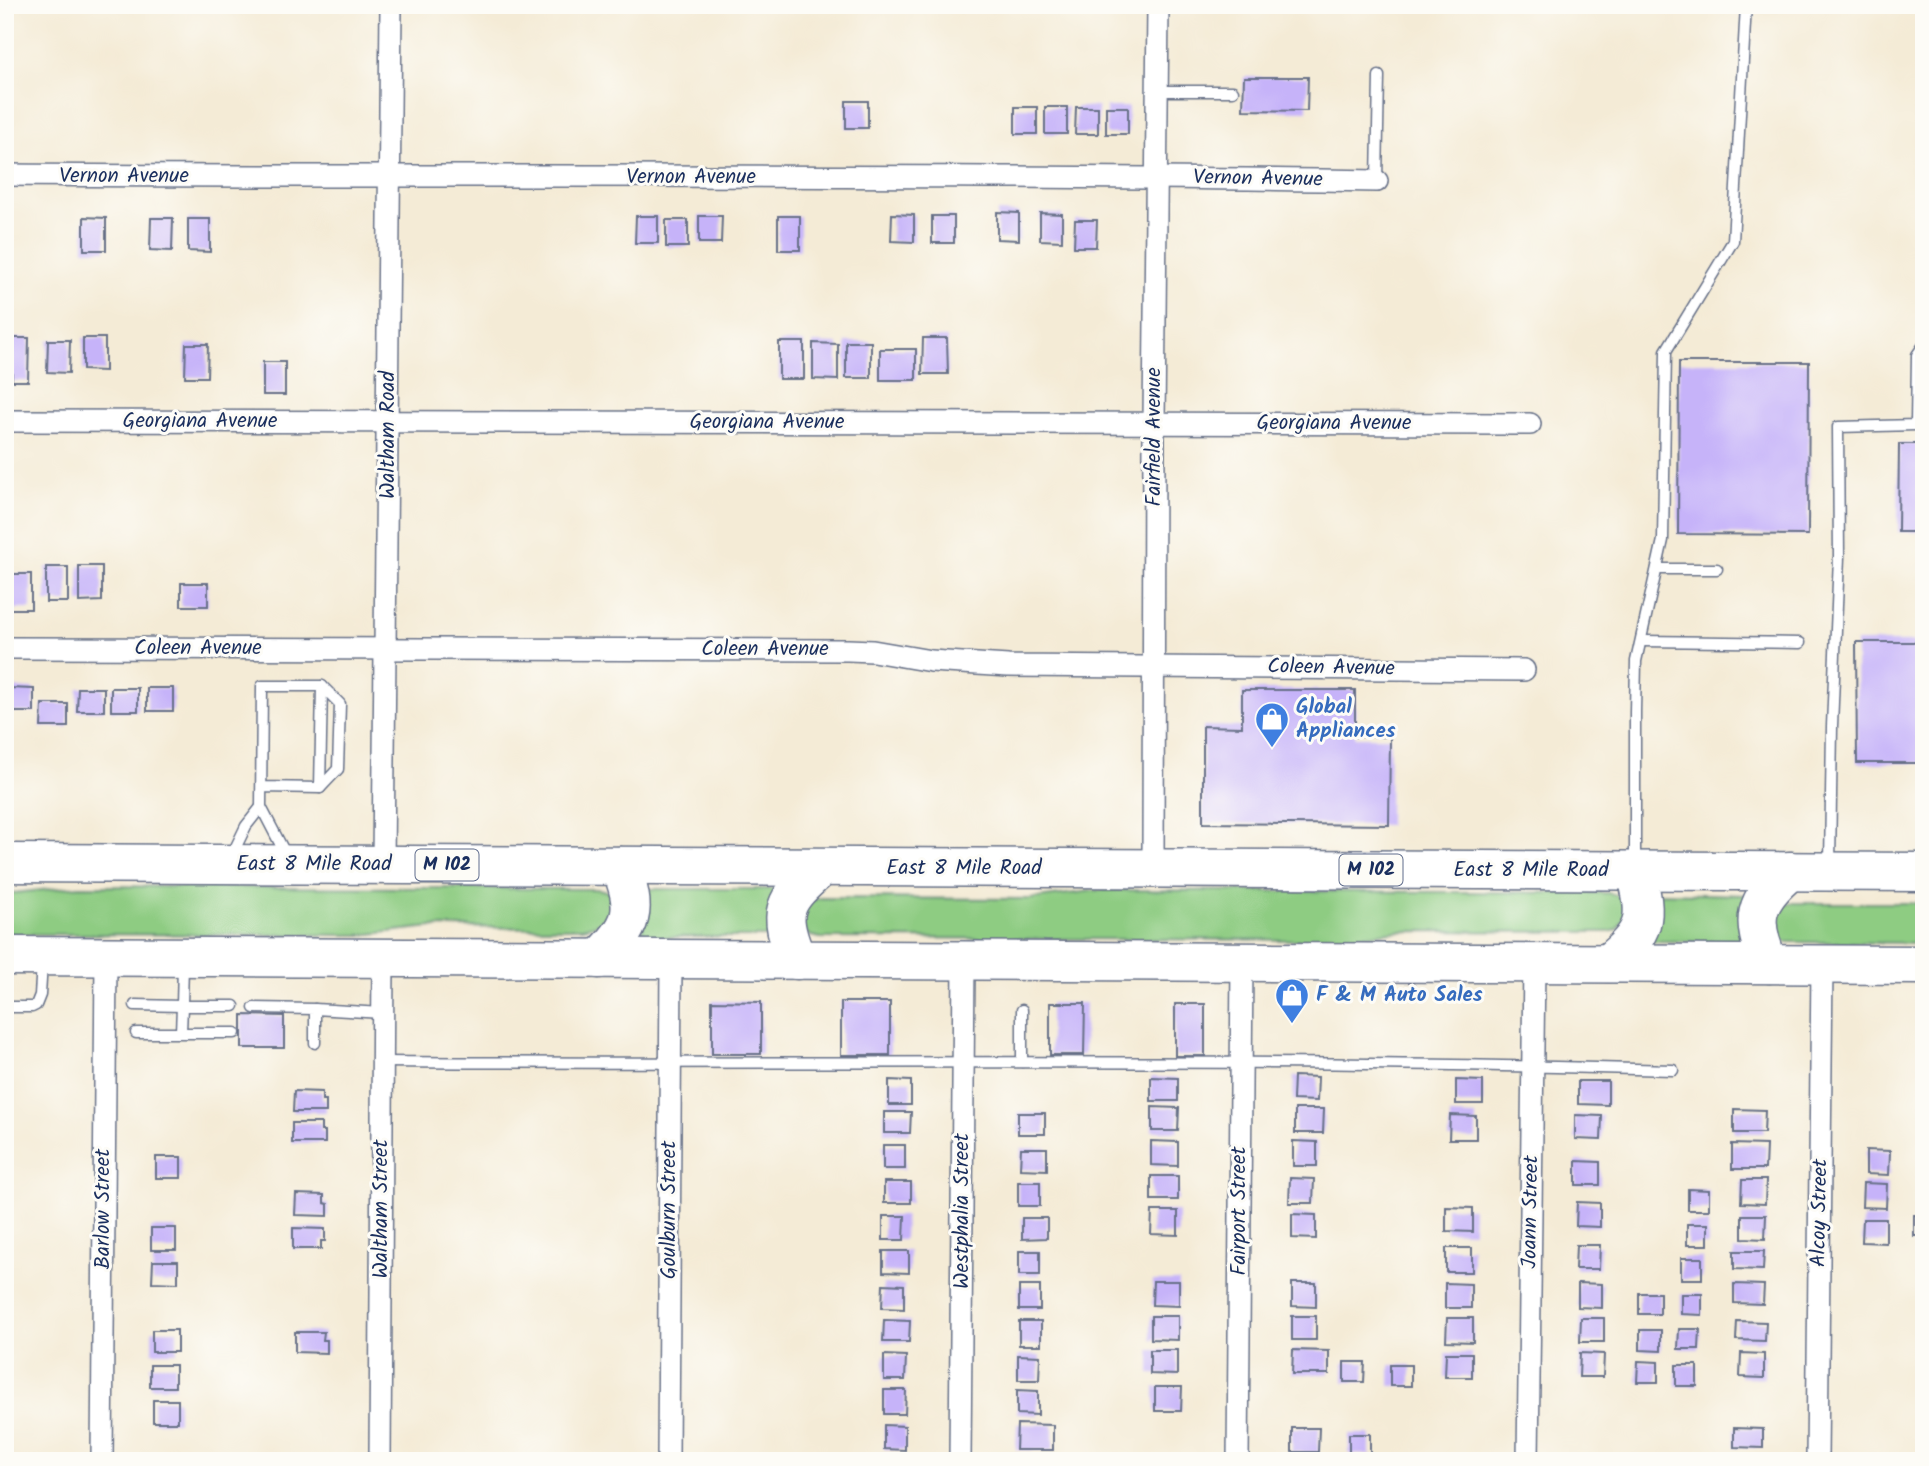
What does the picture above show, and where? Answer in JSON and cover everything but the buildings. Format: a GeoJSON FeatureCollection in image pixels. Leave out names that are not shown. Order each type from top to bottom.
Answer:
{"type":"FeatureCollection","features":[{"type":"Feature","properties":{"kind":"highway","name":"East 8 Mile Road"},"geometry":{"type":"LineString","coordinates":[[5,863],[1924,872]]}},
{"type":"Feature","properties":{"kind":"highway"},"geometry":{"type":"LineString","coordinates":[[599,959],[618,941],[630,919],[630,895],[620,866]]}},
{"type":"Feature","properties":{"kind":"highway"},"geometry":{"type":"LineString","coordinates":[[797,960],[786,932],[786,909],[797,888],[821,868]]}},
{"type":"Feature","properties":{"kind":"highway"},"geometry":{"type":"LineString","coordinates":[[1608,963],[1636,937],[1641,925],[1642,902],[1636,871]]}},
{"type":"Feature","properties":{"kind":"highway"},"geometry":{"type":"LineString","coordinates":[[1769,964],[1758,935],[1758,912],[1772,887],[1790,871]]}},
{"type":"Feature","properties":{"kind":"highway"},"geometry":{"type":"LineString","coordinates":[[24,957],[1924,965]]}},
{"type":"Feature","properties":{"kind":"street","name":"Waltham Road"},"geometry":{"type":"LineString","coordinates":[[383,864],[391,5]]}},
{"type":"Feature","properties":{"kind":"street","name":"Fairfield Avenue"},"geometry":{"type":"LineString","coordinates":[[1153,869],[1158,5]]}},
{"type":"Feature","properties":{"kind":"street","name":"Vernon Avenue"},"geometry":{"type":"LineString","coordinates":[[5,175],[1156,177],[1377,181]]}},
{"type":"Feature","properties":{"kind":"street","name":"Georgiana Avenue"},"geometry":{"type":"LineString","coordinates":[[5,421],[1530,424]]}},
{"type":"Feature","properties":{"kind":"street","name":"Coleen Avenue"},"geometry":{"type":"LineString","coordinates":[[5,648],[848,650],[873,651],[931,661],[1008,666],[1524,670]]}},
{"type":"Feature","properties":{"kind":"street","name":"Barlow Street"},"geometry":{"type":"LineString","coordinates":[[102,1461],[106,957]]}},
{"type":"Feature","properties":{"kind":"street","name":"Waltham Street"},"geometry":{"type":"LineString","coordinates":[[380,1461],[383,957]]}},
{"type":"Feature","properties":{"kind":"street","name":"Goulburn Street"},"geometry":{"type":"LineString","coordinates":[[668,1461],[671,959]]}},
{"type":"Feature","properties":{"kind":"street","name":"Westphalia Street"},"geometry":{"type":"LineString","coordinates":[[960,1461],[964,960]]}},
{"type":"Feature","properties":{"kind":"street","name":"Fairport Street"},"geometry":{"type":"LineString","coordinates":[[1238,1461],[1242,961]]}},
{"type":"Feature","properties":{"kind":"street","name":"Joann Street"},"geometry":{"type":"LineString","coordinates":[[1528,1461],[1534,963]]}},
{"type":"Feature","properties":{"kind":"street","name":"Alcoy Street"},"geometry":{"type":"LineString","coordinates":[[1817,1461],[1822,965]]}},
{"type":"Feature","properties":{"kind":"lane"},"geometry":{"type":"LineString","coordinates":[[1636,871],[1636,661],[1663,540],[1666,351],[1733,241],[1746,5]]}},
{"type":"Feature","properties":{"kind":"lane"},"geometry":{"type":"LineString","coordinates":[[1377,181],[1379,76]]}},
{"type":"Feature","properties":{"kind":"lane"},"geometry":{"type":"LineString","coordinates":[[1157,91],[1233,91]]}},
{"type":"Feature","properties":{"kind":"lane"},"geometry":{"type":"LineString","coordinates":[[1830,872],[1832,726],[1839,557],[1838,427],[1916,425],[1917,355],[1924,345]]}},
{"type":"Feature","properties":{"kind":"lane"},"geometry":{"type":"LineString","coordinates":[[1657,569],[1717,569]]}},
{"type":"Feature","properties":{"kind":"lane"},"geometry":{"type":"LineString","coordinates":[[1642,641],[1800,643]]}},
{"type":"Feature","properties":{"kind":"lane"},"geometry":{"type":"LineString","coordinates":[[262,787],[320,789],[338,769],[340,704],[322,686],[262,686],[261,807],[290,864]]}},
{"type":"Feature","properties":{"kind":"lane"},"geometry":{"type":"LineString","coordinates":[[320,789],[322,686]]}},
{"type":"Feature","properties":{"kind":"lane"},"geometry":{"type":"LineString","coordinates":[[228,864],[246,826],[261,807]]}},
{"type":"Feature","properties":{"kind":"lane"},"geometry":{"type":"LineString","coordinates":[[5,1007],[32,1007],[36,1005],[40,995],[24,957]]}},
{"type":"Feature","properties":{"kind":"lane"},"geometry":{"type":"LineString","coordinates":[[181,1032],[183,957]]}},
{"type":"Feature","properties":{"kind":"lane"},"geometry":{"type":"LineString","coordinates":[[135,1005],[234,1006]]}},
{"type":"Feature","properties":{"kind":"lane"},"geometry":{"type":"LineString","coordinates":[[254,1008],[382,1013]]}},
{"type":"Feature","properties":{"kind":"lane"},"geometry":{"type":"LineString","coordinates":[[315,1009],[315,1043]]}},
{"type":"Feature","properties":{"kind":"lane"},"geometry":{"type":"LineString","coordinates":[[1022,1010],[1022,1062]]}},
{"type":"Feature","properties":{"kind":"lane"},"geometry":{"type":"LineString","coordinates":[[136,1032],[235,1033]]}},
{"type":"Feature","properties":{"kind":"lane"},"geometry":{"type":"LineString","coordinates":[[381,1062],[1022,1062],[1532,1066],[1673,1070]]}},
{"type":"Feature","properties":{"kind":"green space"},"geometry":{"type":"Polygon","coordinates":[[[79,886],[594,889],[607,892],[615,903],[603,921],[582,928],[431,927],[361,935],[5,934],[5,894],[79,886]]]}},
{"type":"Feature","properties":{"kind":"green space"},"geometry":{"type":"Polygon","coordinates":[[[646,889],[775,890],[770,937],[642,936],[646,889]]]}},
{"type":"Feature","properties":{"kind":"green space"},"geometry":{"type":"Polygon","coordinates":[[[1098,890],[1609,893],[1622,900],[1627,913],[1617,930],[1609,932],[1399,931],[1325,940],[821,938],[804,931],[801,909],[812,900],[821,898],[1030,899],[1098,890]]]}},
{"type":"Feature","properties":{"kind":"green space"},"geometry":{"type":"Polygon","coordinates":[[[1657,893],[1747,895],[1743,940],[1651,941],[1657,893]]]}},
{"type":"Feature","properties":{"kind":"green space"},"geometry":{"type":"Polygon","coordinates":[[[1924,903],[1924,943],[1786,942],[1779,938],[1773,912],[1784,904],[1924,903]]]}},
{"type":"Feature","properties":{"kind":"place","name":"Global Appliances"},"geometry":{"type":"Point","coordinates":[1272,749]}},
{"type":"Feature","properties":{"kind":"place","name":"F & M Auto Sales"},"geometry":{"type":"Point","coordinates":[1292,1025]}}]}
